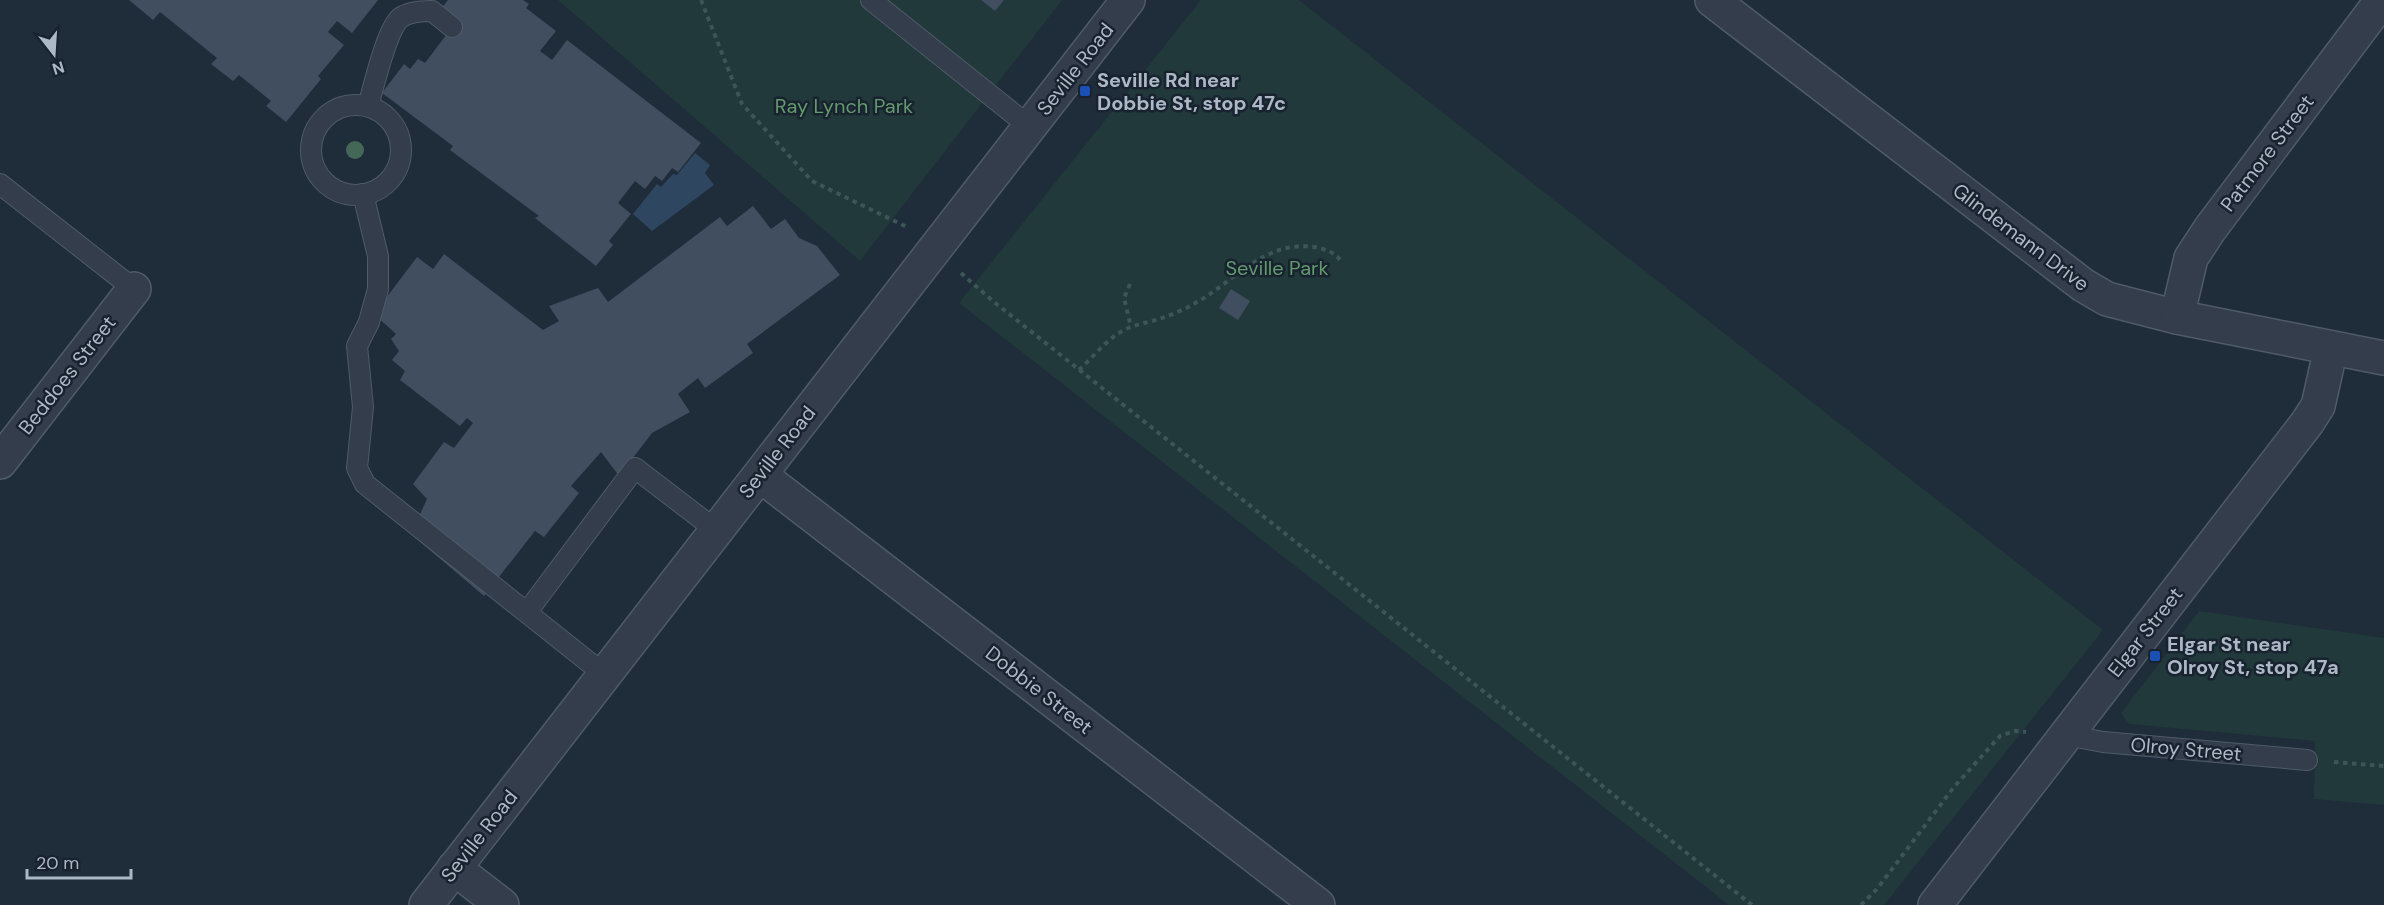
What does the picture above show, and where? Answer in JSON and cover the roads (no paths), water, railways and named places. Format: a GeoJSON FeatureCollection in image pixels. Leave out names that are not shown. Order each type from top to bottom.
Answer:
{"type":"FeatureCollection","features":[{"type":"Feature","properties":{"kind":"street","name":"Seville Road"},"geometry":{"type":"LineString","coordinates":[[426,905],[1128,0]]}},
{"type":"Feature","properties":{"kind":"street","name":"Glindemann Drive"},"geometry":{"type":"LineString","coordinates":[[1712,0],[2083,285],[2107,299],[2177,317],[2384,358]]}},
{"type":"Feature","properties":{"kind":"street","name":"Patmore Street"},"geometry":{"type":"LineString","coordinates":[[2177,317],[2191,258],[2210,229],[2382,0]]}},
{"type":"Feature","properties":{"kind":"street","name":"Beddoes Street"},"geometry":{"type":"LineString","coordinates":[[0,462],[134,288]]}},
{"type":"Feature","properties":{"kind":"street","name":"Elgar Street"},"geometry":{"type":"LineString","coordinates":[[1935,905],[2307,423],[2318,406],[2331,348]]}},
{"type":"Feature","properties":{"kind":"street","name":"Dobbie Street"},"geometry":{"type":"LineString","coordinates":[[760,475],[1318,905]]}},
{"type":"Feature","properties":{"kind":"street"},"geometry":{"type":"LineString","coordinates":[[454,868],[502,905]]}},
{"type":"Feature","properties":{"kind":"lane"},"geometry":{"type":"LineString","coordinates":[[871,0],[1030,127]]}},
{"type":"Feature","properties":{"kind":"lane"},"geometry":{"type":"LineString","coordinates":[[368,106],[389,37],[400,18],[416,12],[432,10],[452,27]]}},
{"type":"Feature","properties":{"kind":"lane"},"geometry":{"type":"LineString","coordinates":[[349,105],[368,106],[389,118],[397,130],[401,144],[401,159],[386,184],[374,192],[344,194],[330,188],[318,177],[312,162],[310,147],[313,132],[322,119],[334,109],[349,105]]}},
{"type":"Feature","properties":{"kind":"lane"},"geometry":{"type":"LineString","coordinates":[[0,184],[134,288]]}},
{"type":"Feature","properties":{"kind":"lane"},"geometry":{"type":"LineString","coordinates":[[363,194],[378,256],[378,289],[369,322],[357,346],[363,407],[357,468],[365,484],[605,675]]}},
{"type":"Feature","properties":{"kind":"lane"},"geometry":{"type":"LineString","coordinates":[[527,612],[635,468],[716,530]]}},
{"type":"Feature","properties":{"kind":"lane","name":"Olroy Street"},"geometry":{"type":"LineString","coordinates":[[2066,735],[2103,742],[2307,760]]}},
{"type":"Feature","properties":{"kind":"water"},"geometry":{"type":"Polygon","coordinates":[[[695,153],[710,165],[705,173],[714,185],[652,231],[633,214],[657,184],[661,187],[673,174],[677,175],[695,153]]]}},
{"type":"Feature","properties":{"kind":"place","name":"Seville Rd near Dobbie St, stop 47c"},"geometry":{"type":"Point","coordinates":[1085,91]}},
{"type":"Feature","properties":{"kind":"place","name":"Elgar St near Olroy St, stop 47a"},"geometry":{"type":"Point","coordinates":[2155,656]}},
{"type":"Feature","properties":{"kind":"park label","name":"Ray Lynch Park"},"geometry":{"type":"Point","coordinates":[844,106]}},
{"type":"Feature","properties":{"kind":"park label","name":"Seville Park"},"geometry":{"type":"Point","coordinates":[1277,268]}}]}
